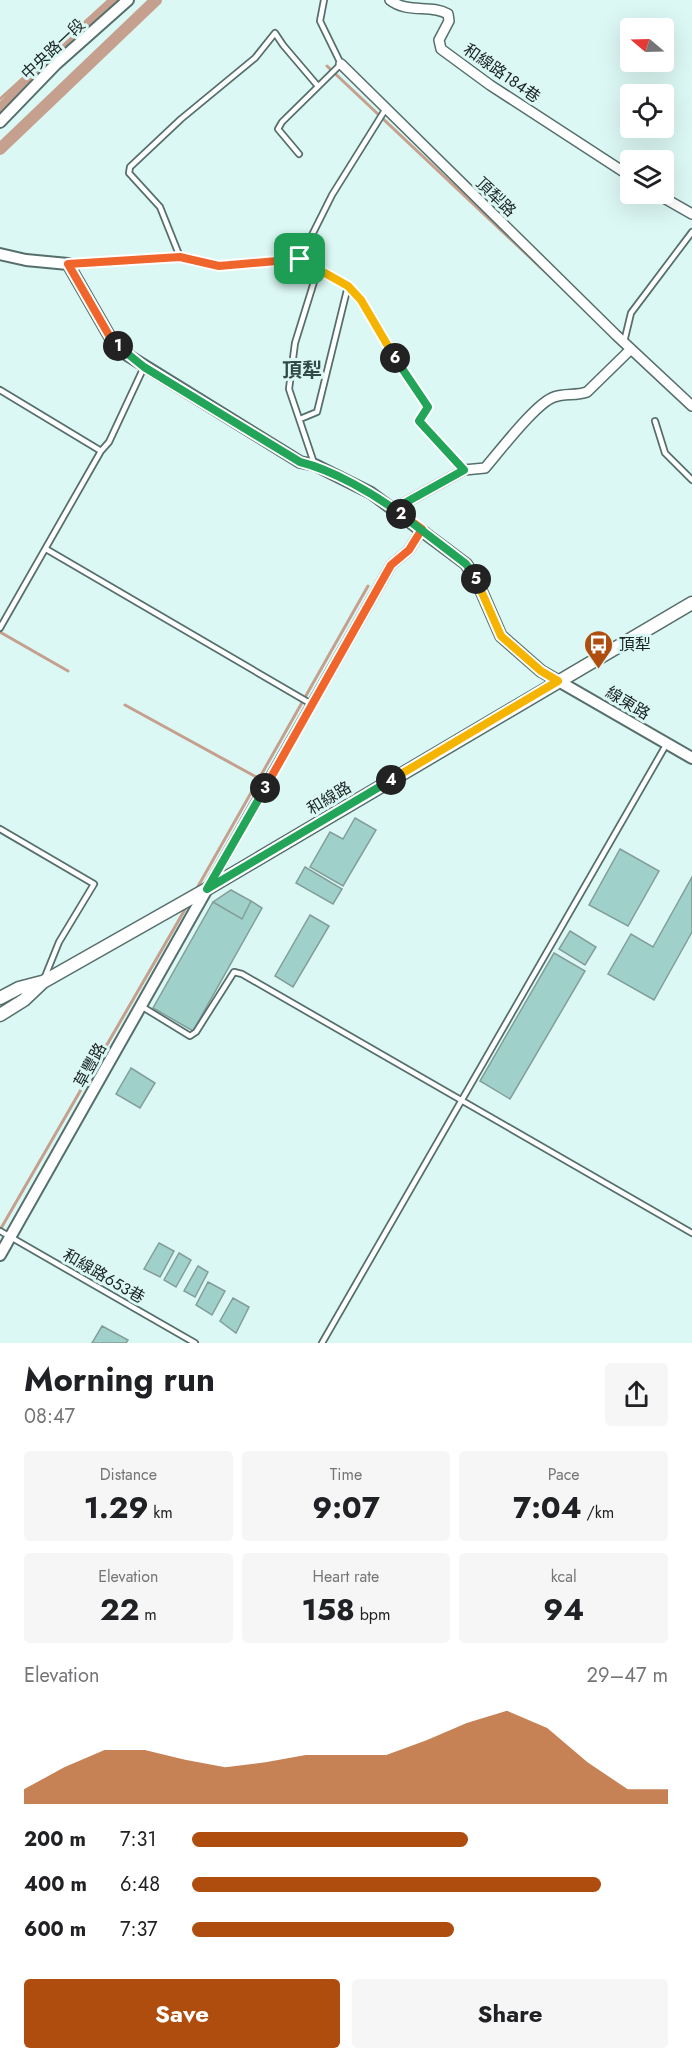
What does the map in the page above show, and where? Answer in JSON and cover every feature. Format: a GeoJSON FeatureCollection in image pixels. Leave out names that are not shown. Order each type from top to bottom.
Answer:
{"type":"FeatureCollection","features":[{"type":"Feature","properties":{"kind":"main road","name":"和線路"},"geometry":{"type":"LineString","coordinates":[[0,1015],[24,1000],[43,982],[207,889],[692,603]]}},
{"type":"Feature","properties":{"kind":"main road","name":"和線路"},"geometry":{"type":"LineString","coordinates":[[0,999],[20,988],[43,982]]}},
{"type":"Feature","properties":{"kind":"street","name":"中央路一段"},"geometry":{"type":"LineString","coordinates":[[0,122],[56,64],[128,0]]}},
{"type":"Feature","properties":{"kind":"street","name":"和線路184巷"},"geometry":{"type":"LineString","coordinates":[[390,0],[408,9],[433,9],[448,14],[449,21],[439,40],[441,49],[490,85],[620,170]]}},
{"type":"Feature","properties":{"kind":"street","name":"頂犁路"},"geometry":{"type":"LineString","coordinates":[[341,64],[627,346],[692,406]]}},
{"type":"Feature","properties":{"kind":"street"},"geometry":{"type":"LineString","coordinates":[[674,204],[692,214]]}},
{"type":"Feature","properties":{"kind":"street"},"geometry":{"type":"LineString","coordinates":[[0,254],[26,260],[68,264]]}},
{"type":"Feature","properties":{"kind":"street","name":"線東路"},"geometry":{"type":"LineString","coordinates":[[68,264],[110,337],[124,353],[300,462],[315,465],[371,493],[394,509],[466,564],[476,579],[501,636],[541,671],[692,758]]}},
{"type":"Feature","properties":{"kind":"street"},"geometry":{"type":"LineString","coordinates":[[394,509],[464,470],[485,468],[552,397],[587,392],[627,346]]}},
{"type":"Feature","properties":{"kind":"street"},"geometry":{"type":"LineString","coordinates":[[207,889],[391,565],[409,550],[422,529]]}},
{"type":"Feature","properties":{"kind":"street","name":"草豐路"},"geometry":{"type":"LineString","coordinates":[[0,1255],[207,889]]}},
{"type":"Feature","properties":{"kind":"lane"},"geometry":{"type":"LineString","coordinates":[[299,154],[278,129],[317,85],[341,64],[320,21],[324,0]]}},
{"type":"Feature","properties":{"kind":"lane"},"geometry":{"type":"LineString","coordinates":[[180,257],[160,207],[129,173],[130,167],[181,118],[255,58],[275,33],[317,85]]}},
{"type":"Feature","properties":{"kind":"lane"},"geometry":{"type":"LineString","coordinates":[[300,259],[332,195],[386,110]]}},
{"type":"Feature","properties":{"kind":"lane"},"geometry":{"type":"LineString","coordinates":[[627,346],[631,313],[692,231]]}},
{"type":"Feature","properties":{"kind":"lane"},"geometry":{"type":"LineString","coordinates":[[68,264],[180,257],[219,266],[300,259],[348,286],[361,300],[428,407],[419,421],[464,470]]}},
{"type":"Feature","properties":{"kind":"lane"},"geometry":{"type":"LineString","coordinates":[[315,465],[289,388],[295,343],[318,269]]}},
{"type":"Feature","properties":{"kind":"lane"},"geometry":{"type":"LineString","coordinates":[[300,419],[317,412],[348,286]]}},
{"type":"Feature","properties":{"kind":"lane"},"geometry":{"type":"LineString","coordinates":[[0,628],[101,451],[109,442],[144,367]]}},
{"type":"Feature","properties":{"kind":"lane"},"geometry":{"type":"LineString","coordinates":[[0,390],[101,451]]}},
{"type":"Feature","properties":{"kind":"lane"},"geometry":{"type":"LineString","coordinates":[[655,421],[665,453],[692,480]]}},
{"type":"Feature","properties":{"kind":"lane"},"geometry":{"type":"LineString","coordinates":[[46,549],[313,705]]}},
{"type":"Feature","properties":{"kind":"lane"},"geometry":{"type":"LineString","coordinates":[[322,1343],[667,743]]}},
{"type":"Feature","properties":{"kind":"lane"},"geometry":{"type":"LineString","coordinates":[[0,829],[94,884],[59,942],[43,982]]}},
{"type":"Feature","properties":{"kind":"lane"},"geometry":{"type":"LineString","coordinates":[[141,1006],[190,1036],[196,1032],[234,972],[242,974],[692,1233]]}},
{"type":"Feature","properties":{"kind":"lane","name":"和線路653巷"},"geometry":{"type":"LineString","coordinates":[[0,1231],[195,1343]]}},
{"type":"Feature","properties":{"kind":"building"},"geometry":{"type":"Polygon","coordinates":[[[355,818],[376,830],[343,886],[310,867],[330,832],[343,839],[355,818]]]}},
{"type":"Feature","properties":{"kind":"building"},"geometry":{"type":"Polygon","coordinates":[[[620,849],[659,871],[628,926],[589,905],[620,849]]]}},
{"type":"Feature","properties":{"kind":"building"},"geometry":{"type":"Polygon","coordinates":[[[305,867],[342,889],[333,904],[296,883],[305,867]]]}},
{"type":"Feature","properties":{"kind":"building"},"geometry":{"type":"Polygon","coordinates":[[[692,877],[692,932],[654,1000],[608,974],[631,934],[653,947],[692,877]]]}},
{"type":"Feature","properties":{"kind":"building"},"geometry":{"type":"Polygon","coordinates":[[[231,890],[251,901],[242,919],[213,902],[231,890]]]}},
{"type":"Feature","properties":{"kind":"building"},"geometry":{"type":"Polygon","coordinates":[[[251,901],[262,908],[193,1031],[153,1008],[213,902],[242,919],[251,901]]]}},
{"type":"Feature","properties":{"kind":"building"},"geometry":{"type":"Polygon","coordinates":[[[310,915],[329,926],[293,987],[275,976],[310,915]]]}},
{"type":"Feature","properties":{"kind":"building"},"geometry":{"type":"Polygon","coordinates":[[[570,931],[596,947],[585,965],[559,949],[570,931]]]}},
{"type":"Feature","properties":{"kind":"building"},"geometry":{"type":"Polygon","coordinates":[[[554,953],[585,971],[510,1099],[480,1081],[554,953]]]}},
{"type":"Feature","properties":{"kind":"building"},"geometry":{"type":"Polygon","coordinates":[[[131,1068],[155,1083],[140,1108],[116,1094],[131,1068]]]}},
{"type":"Feature","properties":{"kind":"building"},"geometry":{"type":"Polygon","coordinates":[[[159,1243],[174,1251],[160,1277],[144,1269],[159,1243]]]}},
{"type":"Feature","properties":{"kind":"building"},"geometry":{"type":"Polygon","coordinates":[[[179,1253],[191,1260],[176,1287],[164,1280],[179,1253]]]}},
{"type":"Feature","properties":{"kind":"building"},"geometry":{"type":"Polygon","coordinates":[[[198,1266],[208,1272],[195,1297],[184,1291],[198,1266]]]}},
{"type":"Feature","properties":{"kind":"building"},"geometry":{"type":"Polygon","coordinates":[[[208,1282],[225,1291],[212,1315],[196,1305],[208,1282]]]}},
{"type":"Feature","properties":{"kind":"building"},"geometry":{"type":"Polygon","coordinates":[[[233,1298],[249,1307],[236,1333],[220,1321],[233,1298]]]}},
{"type":"Feature","properties":{"kind":"building"},"geometry":{"type":"Polygon","coordinates":[[[102,1326],[128,1340],[126,1343],[92,1343],[102,1326]]]}},
{"type":"Feature","properties":{"kind":"waterway"},"geometry":{"type":"LineString","coordinates":[[0,99],[109,0]]}},
{"type":"Feature","properties":{"kind":"waterway"},"geometry":{"type":"LineString","coordinates":[[0,110],[35,74],[118,0]]}},
{"type":"Feature","properties":{"kind":"waterway"},"geometry":{"type":"LineString","coordinates":[[0,149],[156,0]]}},
{"type":"Feature","properties":{"kind":"waterway"},"geometry":{"type":"LineString","coordinates":[[327,66],[556,282]]}},
{"type":"Feature","properties":{"kind":"waterway"},"geometry":{"type":"LineString","coordinates":[[196,890],[368,586]]}},
{"type":"Feature","properties":{"kind":"waterway"},"geometry":{"type":"LineString","coordinates":[[0,632],[68,671]]}},
{"type":"Feature","properties":{"kind":"waterway"},"geometry":{"type":"LineString","coordinates":[[125,705],[258,778]]}},
{"type":"Feature","properties":{"kind":"waterway"},"geometry":{"type":"LineString","coordinates":[[0,1230],[187,906]]}},
{"type":"Feature","properties":{"kind":"place","name":"頂犁"},"geometry":{"type":"Point","coordinates":[598,670]}},
{"type":"Feature","properties":{"kind":"district","name":"頂犁"},"geometry":{"type":"Point","coordinates":[302,370]}},
{"type":"Feature","properties":{"kind":"route"},"geometry":{"type":"LineString","coordinates":[[300,259],[219,266],[180,257],[68,264],[110,337],[124,353],[300,462],[315,465],[371,493],[422,529],[409,550],[391,565],[207,889],[558,681],[541,671],[501,636],[493,623],[476,579],[466,564],[422,529],[394,509],[464,470],[419,421],[428,407],[361,300],[348,286],[300,259]]}}]}
